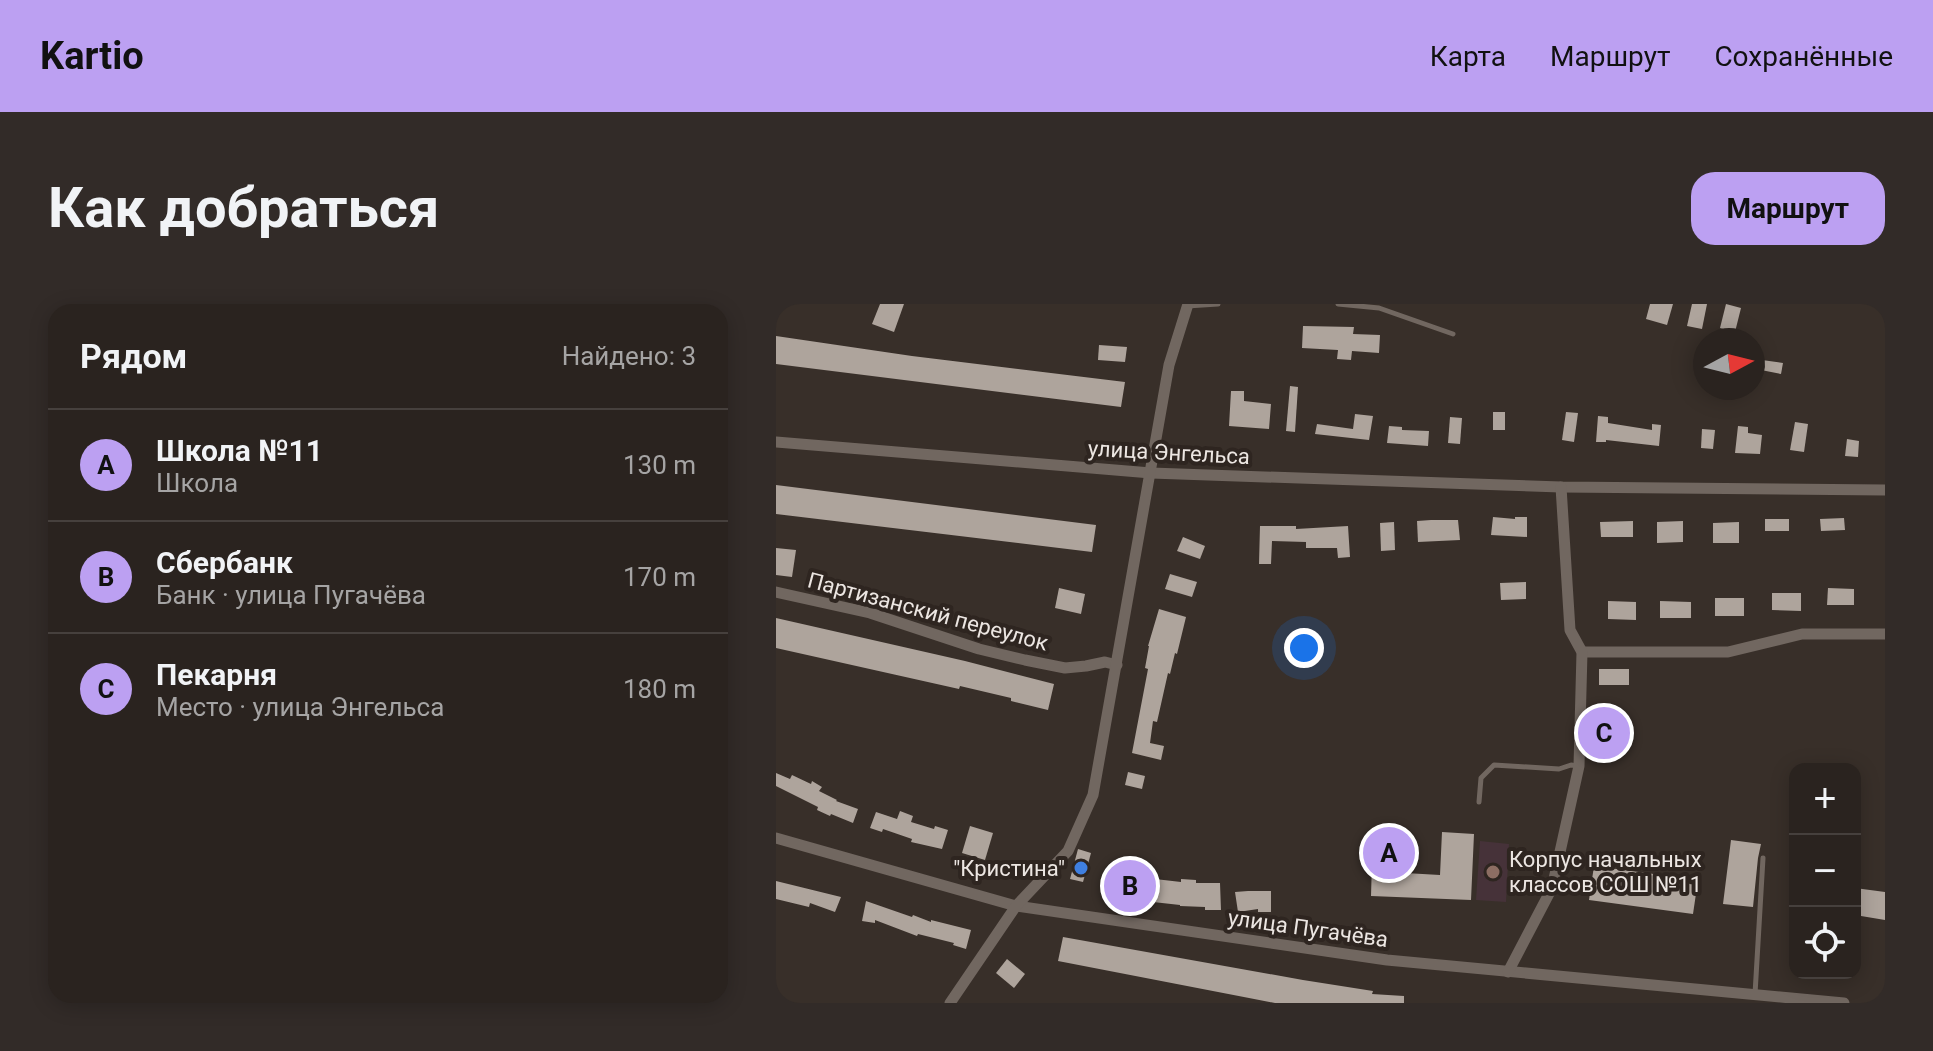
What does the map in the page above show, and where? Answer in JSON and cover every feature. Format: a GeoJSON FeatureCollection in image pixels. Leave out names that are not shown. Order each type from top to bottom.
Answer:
{"type":"FeatureCollection","features":[{"type":"Feature","properties":{"kind":"street"},"geometry":{"type":"LineString","coordinates":[[950,1003],[1016,906],[1068,851],[1093,795],[1169,365],[1188,305]]}},
{"type":"Feature","properties":{"kind":"street","name":"улица Энгельса"},"geometry":{"type":"LineString","coordinates":[[776,442],[1151,473],[1561,487],[1885,490]]}},
{"type":"Feature","properties":{"kind":"street"},"geometry":{"type":"LineString","coordinates":[[1508,972],[1552,888],[1579,766],[1582,652],[1570,630],[1561,487]]}},
{"type":"Feature","properties":{"kind":"street","name":"Партизанский переулок"},"geometry":{"type":"LineString","coordinates":[[776,592],[870,613],[979,649],[1025,660],[1065,668],[1105,662],[1117,665]]}},
{"type":"Feature","properties":{"kind":"street"},"geometry":{"type":"LineString","coordinates":[[1582,652],[1728,652],[1802,634],[1885,634]]}},
{"type":"Feature","properties":{"kind":"street","name":"улица Пугачёва"},"geometry":{"type":"LineString","coordinates":[[776,838],[1016,906],[1387,960],[1588,976],[1844,1003]]}},
{"type":"Feature","properties":{"kind":"lane"},"geometry":{"type":"LineString","coordinates":[[1188,305],[1218,304]]}},
{"type":"Feature","properties":{"kind":"lane"},"geometry":{"type":"LineString","coordinates":[[1338,304],[1379,308],[1453,334]]}},
{"type":"Feature","properties":{"kind":"lane"},"geometry":{"type":"LineString","coordinates":[[1479,802],[1481,778],[1494,765],[1559,769],[1579,766]]}},
{"type":"Feature","properties":{"kind":"lane"},"geometry":{"type":"LineString","coordinates":[[1755,995],[1763,858]]}},
{"type":"Feature","properties":{"kind":"shaded area","name":"Корпус начальных классов СОШ №11"},"geometry":{"type":"Polygon","coordinates":[[[1480,841],[1509,844],[1506,902],[1476,900],[1480,841]]]}},
{"type":"Feature","properties":{"kind":"building"},"geometry":{"type":"Polygon","coordinates":[[[880,304],[904,304],[894,332],[872,324],[880,304]]]}},
{"type":"Feature","properties":{"kind":"building"},"geometry":{"type":"Polygon","coordinates":[[[1650,304],[1673,304],[1667,325],[1646,319],[1650,304]]]}},
{"type":"Feature","properties":{"kind":"building"},"geometry":{"type":"Polygon","coordinates":[[[1692,304],[1707,304],[1702,328],[1687,326],[1692,304]]]}},
{"type":"Feature","properties":{"kind":"building"},"geometry":{"type":"Polygon","coordinates":[[[1726,304],[1741,308],[1736,328],[1720,328],[1726,304]]]}},
{"type":"Feature","properties":{"kind":"building"},"geometry":{"type":"Polygon","coordinates":[[[1303,326],[1354,327],[1353,334],[1380,335],[1379,353],[1352,351],[1351,360],[1337,359],[1338,350],[1302,348],[1303,326]]]}},
{"type":"Feature","properties":{"kind":"building"},"geometry":{"type":"Polygon","coordinates":[[[776,336],[1125,382],[1121,407],[776,364],[776,336]]]}},
{"type":"Feature","properties":{"kind":"building"},"geometry":{"type":"Polygon","coordinates":[[[1099,345],[1127,347],[1125,362],[1098,360],[1099,345]]]}},
{"type":"Feature","properties":{"kind":"building"},"geometry":{"type":"Polygon","coordinates":[[[1765,360],[1783,363],[1781,374],[1765,371],[1765,360]]]}},
{"type":"Feature","properties":{"kind":"building"},"geometry":{"type":"Polygon","coordinates":[[[1290,386],[1298,387],[1295,432],[1286,431],[1290,386]]]}},
{"type":"Feature","properties":{"kind":"building"},"geometry":{"type":"Polygon","coordinates":[[[1231,391],[1244,391],[1244,401],[1271,404],[1269,429],[1229,426],[1231,391]]]}},
{"type":"Feature","properties":{"kind":"building"},"geometry":{"type":"Polygon","coordinates":[[[1493,412],[1505,412],[1505,430],[1493,430],[1493,412]]]}},
{"type":"Feature","properties":{"kind":"building"},"geometry":{"type":"Polygon","coordinates":[[[1566,412],[1578,413],[1574,442],[1562,440],[1566,412]]]}},
{"type":"Feature","properties":{"kind":"building"},"geometry":{"type":"Polygon","coordinates":[[[1355,414],[1373,416],[1369,440],[1315,434],[1317,424],[1353,429],[1355,414]]]}},
{"type":"Feature","properties":{"kind":"building"},"geometry":{"type":"Polygon","coordinates":[[[1598,416],[1608,417],[1608,423],[1652,430],[1652,424],[1661,425],[1659,446],[1606,440],[1596,442],[1598,416]]]}},
{"type":"Feature","properties":{"kind":"building"},"geometry":{"type":"Polygon","coordinates":[[[1450,417],[1462,418],[1460,444],[1448,443],[1450,417]]]}},
{"type":"Feature","properties":{"kind":"building"},"geometry":{"type":"Polygon","coordinates":[[[1795,422],[1808,424],[1804,452],[1790,450],[1795,422]]]}},
{"type":"Feature","properties":{"kind":"building"},"geometry":{"type":"Polygon","coordinates":[[[1389,426],[1429,431],[1428,446],[1387,443],[1389,426]]]}},
{"type":"Feature","properties":{"kind":"building"},"geometry":{"type":"Polygon","coordinates":[[[1738,426],[1748,427],[1748,433],[1762,435],[1760,454],[1735,453],[1738,426]]]}},
{"type":"Feature","properties":{"kind":"building"},"geometry":{"type":"Polygon","coordinates":[[[1702,429],[1715,430],[1713,449],[1701,448],[1702,429]]]}},
{"type":"Feature","properties":{"kind":"building"},"geometry":{"type":"Polygon","coordinates":[[[1847,439],[1859,441],[1858,457],[1845,456],[1847,439]]]}},
{"type":"Feature","properties":{"kind":"building"},"geometry":{"type":"Polygon","coordinates":[[[776,485],[1096,525],[1092,552],[776,514],[776,485]]]}},
{"type":"Feature","properties":{"kind":"building"},"geometry":{"type":"Polygon","coordinates":[[[1493,517],[1527,517],[1527,537],[1491,535],[1493,517]]]}},
{"type":"Feature","properties":{"kind":"building"},"geometry":{"type":"Polygon","coordinates":[[[1844,518],[1845,530],[1821,531],[1820,519],[1844,518]]]}},
{"type":"Feature","properties":{"kind":"building"},"geometry":{"type":"Polygon","coordinates":[[[1765,519],[1789,519],[1789,531],[1765,531],[1765,519]]]}},
{"type":"Feature","properties":{"kind":"building"},"geometry":{"type":"Polygon","coordinates":[[[1458,520],[1460,540],[1418,542],[1417,521],[1458,520]]]}},
{"type":"Feature","properties":{"kind":"building"},"geometry":{"type":"Polygon","coordinates":[[[1633,521],[1633,537],[1601,537],[1600,522],[1633,521]]]}},
{"type":"Feature","properties":{"kind":"building"},"geometry":{"type":"Polygon","coordinates":[[[1683,521],[1683,542],[1657,543],[1657,522],[1683,521]]]}},
{"type":"Feature","properties":{"kind":"building"},"geometry":{"type":"Polygon","coordinates":[[[1394,522],[1395,550],[1381,551],[1380,523],[1394,522]]]}},
{"type":"Feature","properties":{"kind":"building"},"geometry":{"type":"Polygon","coordinates":[[[1739,522],[1739,543],[1713,543],[1713,523],[1739,522]]]}},
{"type":"Feature","properties":{"kind":"building"},"geometry":{"type":"Polygon","coordinates":[[[1260,526],[1296,526],[1296,529],[1348,526],[1350,557],[1338,558],[1337,548],[1306,548],[1306,542],[1272,541],[1271,564],[1259,564],[1260,526]]]}},
{"type":"Feature","properties":{"kind":"building"},"geometry":{"type":"Polygon","coordinates":[[[1183,537],[1205,546],[1200,559],[1177,551],[1183,537]]]}},
{"type":"Feature","properties":{"kind":"building"},"geometry":{"type":"Polygon","coordinates":[[[776,548],[796,550],[792,577],[776,575],[776,548]]]}},
{"type":"Feature","properties":{"kind":"building"},"geometry":{"type":"Polygon","coordinates":[[[1170,574],[1197,582],[1192,597],[1165,589],[1170,574]]]}},
{"type":"Feature","properties":{"kind":"building"},"geometry":{"type":"Polygon","coordinates":[[[1526,582],[1526,599],[1501,600],[1500,583],[1526,582]]]}},
{"type":"Feature","properties":{"kind":"building"},"geometry":{"type":"Polygon","coordinates":[[[1059,588],[1085,594],[1081,614],[1055,608],[1059,588]]]}},
{"type":"Feature","properties":{"kind":"building"},"geometry":{"type":"Polygon","coordinates":[[[1828,588],[1854,589],[1854,605],[1827,605],[1828,588]]]}},
{"type":"Feature","properties":{"kind":"building"},"geometry":{"type":"Polygon","coordinates":[[[1772,593],[1801,593],[1801,611],[1772,610],[1772,593]]]}},
{"type":"Feature","properties":{"kind":"building"},"geometry":{"type":"Polygon","coordinates":[[[1715,598],[1744,598],[1744,616],[1715,616],[1715,598]]]}},
{"type":"Feature","properties":{"kind":"building"},"geometry":{"type":"Polygon","coordinates":[[[1608,601],[1636,602],[1636,620],[1608,619],[1608,601]]]}},
{"type":"Feature","properties":{"kind":"building"},"geometry":{"type":"Polygon","coordinates":[[[1660,601],[1691,602],[1691,618],[1660,618],[1660,601]]]}},
{"type":"Feature","properties":{"kind":"building"},"geometry":{"type":"Polygon","coordinates":[[[1159,609],[1186,617],[1177,654],[1168,673],[1157,722],[1153,721],[1150,743],[1164,746],[1161,760],[1132,753],[1148,669],[1145,668],[1148,646],[1159,609]]]}},
{"type":"Feature","properties":{"kind":"building"},"geometry":{"type":"Polygon","coordinates":[[[776,618],[1054,684],[1048,710],[960,686],[959,689],[776,648],[776,618]]]}},
{"type":"Feature","properties":{"kind":"building"},"geometry":{"type":"Polygon","coordinates":[[[1599,669],[1629,669],[1629,685],[1599,685],[1599,669]]]}},
{"type":"Feature","properties":{"kind":"building"},"geometry":{"type":"Polygon","coordinates":[[[1593,722],[1615,723],[1615,743],[1593,742],[1593,722]]]}},
{"type":"Feature","properties":{"kind":"building"},"geometry":{"type":"Polygon","coordinates":[[[1128,772],[1145,776],[1142,789],[1125,785],[1128,772]]]}},
{"type":"Feature","properties":{"kind":"building"},"geometry":{"type":"Polygon","coordinates":[[[776,773],[790,779],[792,775],[811,784],[812,781],[822,787],[819,791],[858,809],[853,823],[817,810],[818,807],[776,786],[776,773]]]}},
{"type":"Feature","properties":{"kind":"building"},"geometry":{"type":"Polygon","coordinates":[[[900,811],[913,816],[911,822],[948,830],[942,849],[911,842],[912,839],[883,829],[882,832],[870,828],[876,812],[897,819],[900,811]]]}},
{"type":"Feature","properties":{"kind":"building"},"geometry":{"type":"Polygon","coordinates":[[[970,826],[993,833],[985,860],[962,853],[970,826]]]}},
{"type":"Feature","properties":{"kind":"building"},"geometry":{"type":"Polygon","coordinates":[[[1373,828],[1406,829],[1405,873],[1440,875],[1442,832],[1474,834],[1471,900],[1371,896],[1373,828]]]}},
{"type":"Feature","properties":{"kind":"building"},"geometry":{"type":"Polygon","coordinates":[[[1731,840],[1761,844],[1753,907],[1723,904],[1731,840]]]}},
{"type":"Feature","properties":{"kind":"building"},"geometry":{"type":"Polygon","coordinates":[[[1078,849],[1091,853],[1083,882],[1070,879],[1078,849]]]}},
{"type":"Feature","properties":{"kind":"building"},"geometry":{"type":"Polygon","coordinates":[[[1594,866],[1698,880],[1693,914],[1589,900],[1594,866]]]}},
{"type":"Feature","properties":{"kind":"building"},"geometry":{"type":"Polygon","coordinates":[[[1155,879],[1220,883],[1221,910],[1153,902],[1155,879]]]}},
{"type":"Feature","properties":{"kind":"building"},"geometry":{"type":"Polygon","coordinates":[[[776,881],[841,897],[835,912],[810,903],[809,907],[776,899],[776,881]]]}},
{"type":"Feature","properties":{"kind":"building"},"geometry":{"type":"Polygon","coordinates":[[[1861,889],[1885,892],[1885,920],[1861,916],[1861,889]]]}},
{"type":"Feature","properties":{"kind":"building"},"geometry":{"type":"Polygon","coordinates":[[[1271,891],[1271,912],[1258,912],[1258,909],[1238,912],[1235,892],[1271,891]]]}},
{"type":"Feature","properties":{"kind":"building"},"geometry":{"type":"Polygon","coordinates":[[[866,901],[912,917],[971,930],[966,949],[954,943],[917,936],[875,920],[875,923],[862,921],[866,901]]]}},
{"type":"Feature","properties":{"kind":"building"},"geometry":{"type":"Polygon","coordinates":[[[1063,937],[1373,991],[1372,994],[1404,996],[1404,1003],[1275,1003],[1249,998],[1058,961],[1063,937]]]}},
{"type":"Feature","properties":{"kind":"building"},"geometry":{"type":"Polygon","coordinates":[[[1007,959],[1025,974],[1014,988],[996,973],[1007,959]]]}},
{"type":"Feature","properties":{"kind":"place","name":"Пекарня"},"geometry":{"type":"Point","coordinates":[1604,733]}},
{"type":"Feature","properties":{"kind":"place","name":"Школа №11"},"geometry":{"type":"Point","coordinates":[1389,853]}},
{"type":"Feature","properties":{"kind":"place","name":"\"Кристина\""},"geometry":{"type":"Point","coordinates":[1081,868]}},
{"type":"Feature","properties":{"kind":"place","name":"Корпус начальных классов СОШ №11"},"geometry":{"type":"Point","coordinates":[1493,872]}},
{"type":"Feature","properties":{"kind":"place","name":"Сбербанк"},"geometry":{"type":"Point","coordinates":[1130,886]}}]}
